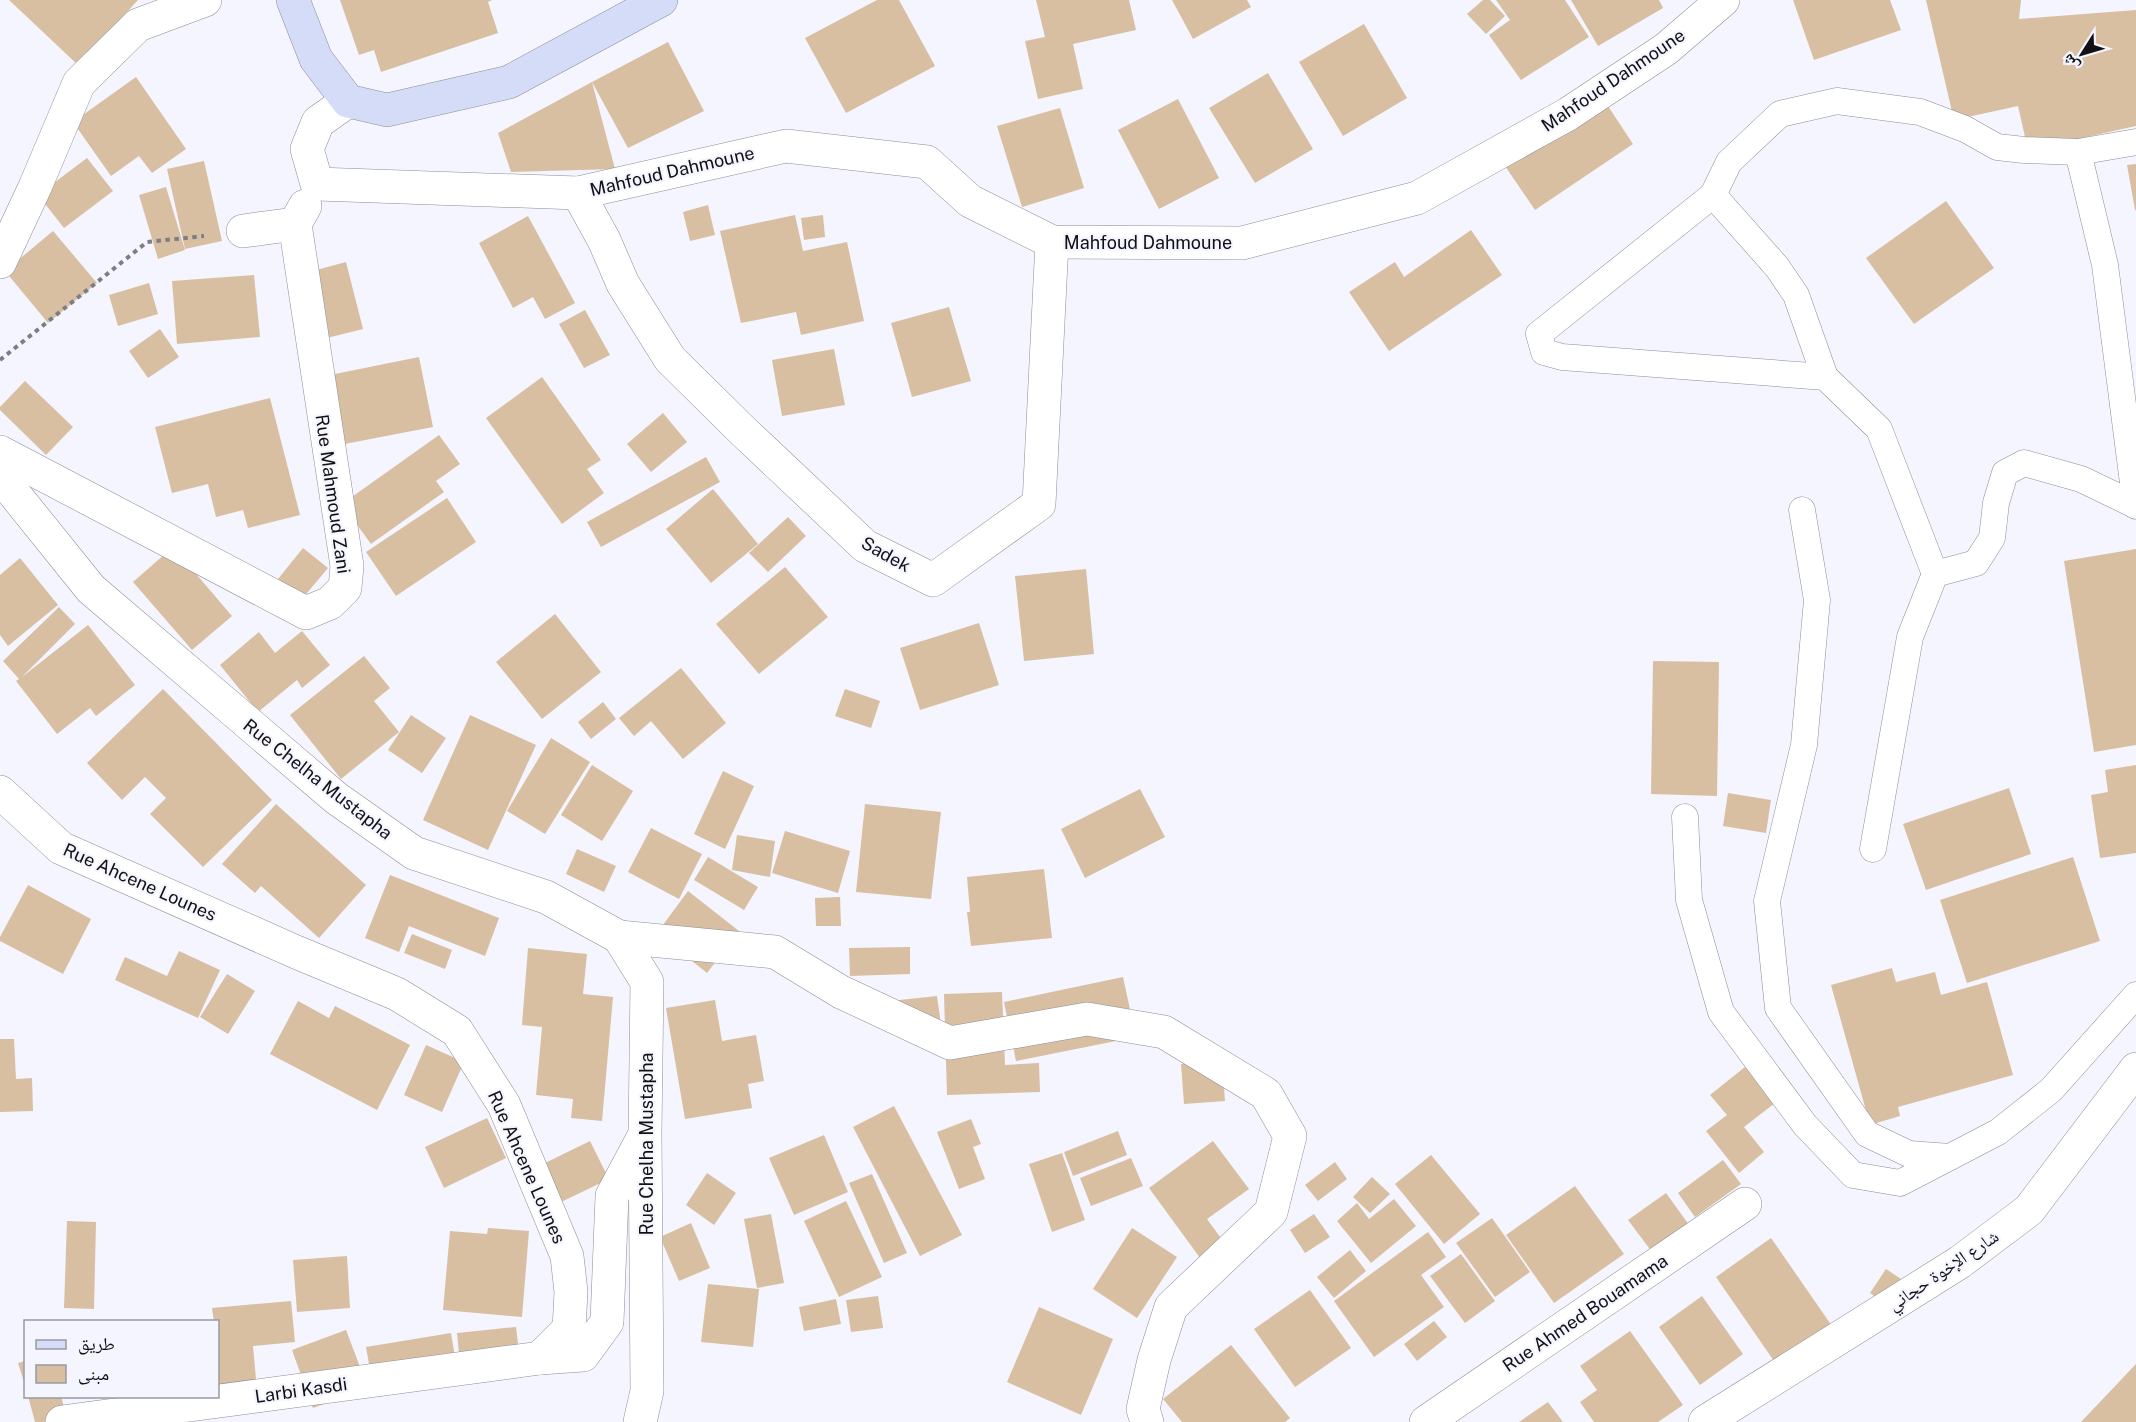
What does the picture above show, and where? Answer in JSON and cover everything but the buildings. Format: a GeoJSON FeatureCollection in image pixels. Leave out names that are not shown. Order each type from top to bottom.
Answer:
{"type":"FeatureCollection","features":[{"type":"Feature","properties":{"kind":"main road"},"geometry":{"type":"LineString","coordinates":[[293,0],[316,59],[348,101],[387,110],[509,82],[661,0]]}},
{"type":"Feature","properties":{"kind":"street"},"geometry":{"type":"LineString","coordinates":[[0,262],[79,83],[138,25],[205,0]]}},
{"type":"Feature","properties":{"kind":"street","name":"Mahfoud Dahmoune"},"geometry":{"type":"LineString","coordinates":[[317,184],[578,193],[786,146],[927,162],[970,201],[1052,242],[1242,243],[1417,198],[1568,114],[1666,49],[1723,0]]}},
{"type":"Feature","properties":{"kind":"street"},"geometry":{"type":"LineString","coordinates":[[243,231],[295,224],[317,184],[307,149],[318,122],[348,101]]}},
{"type":"Feature","properties":{"kind":"street","name":"Sadek"},"geometry":{"type":"LineString","coordinates":[[578,193],[604,240],[623,284],[670,359],[865,546],[933,580],[1039,504],[1052,242]]}},
{"type":"Feature","properties":{"kind":"street","name":"Rue Mahmoud Zani"},"geometry":{"type":"LineString","coordinates":[[0,452],[306,613],[330,603],[345,588],[347,566],[295,224]]}},
{"type":"Feature","properties":{"kind":"street","name":"Rue Chelha Mustapha"},"geometry":{"type":"LineString","coordinates":[[0,476],[91,589],[336,798],[414,853],[546,897],[619,938],[647,982],[645,1133],[647,1391],[640,1422]]}},
{"type":"Feature","properties":{"kind":"street","name":"Rue Ahcene Lounes"},"geometry":{"type":"LineString","coordinates":[[0,792],[61,848],[398,994],[457,1031],[504,1105],[567,1256],[571,1292],[569,1329],[540,1358]]}},
{"type":"Feature","properties":{"kind":"street"},"geometry":{"type":"LineString","coordinates":[[619,938],[775,952],[841,992],[950,1043],[1087,1019],[1164,1032],[1266,1094],[1290,1136],[1271,1212],[1171,1307],[1154,1360],[1143,1409],[1147,1422]]}},
{"type":"Feature","properties":{"kind":"street","name":"شارع الإخوة حجاني"},"geometry":{"type":"LineString","coordinates":[[1705,1422],[1960,1262],[2029,1210],[2136,1069]]}},
{"type":"Feature","properties":{"kind":"street"},"geometry":{"type":"LineString","coordinates":[[540,1358],[583,1355],[607,1322],[612,1196],[645,1133]]}},
{"type":"Feature","properties":{"kind":"street","name":"Rue Ahmed Bouamama"},"geometry":{"type":"LineString","coordinates":[[1426,1422],[1745,1204]]}},
{"type":"Feature","properties":{"kind":"street","name":"Larbi Kasdi"},"geometry":{"type":"LineString","coordinates":[[63,1422],[540,1358]]}},
{"type":"Feature","properties":{"kind":"lane"},"geometry":{"type":"LineString","coordinates":[[1825,377],[1562,357],[1544,352],[1539,334],[1713,195],[1730,162],[1780,114],[1838,101],[1920,112],[1965,129],[1997,147],[2078,152],[2136,142]]}},
{"type":"Feature","properties":{"kind":"lane"},"geometry":{"type":"LineString","coordinates":[[2078,152],[2106,265],[2136,506]]}},
{"type":"Feature","properties":{"kind":"lane"},"geometry":{"type":"LineString","coordinates":[[1713,195],[1777,267],[1796,295],[1825,377],[1879,429],[1935,574],[1910,637],[1873,849]]}},
{"type":"Feature","properties":{"kind":"lane"},"geometry":{"type":"LineString","coordinates":[[1935,574],[1976,563],[1992,538],[1996,503],[2005,473],[2024,463],[2081,479],[2136,506]]}},
{"type":"Feature","properties":{"kind":"lane"},"geometry":{"type":"LineString","coordinates":[[1802,510],[1817,600],[1804,744],[1767,901],[1778,1008],[1867,1134],[1909,1154],[1950,1157]]}},
{"type":"Feature","properties":{"kind":"lane"},"geometry":{"type":"LineString","coordinates":[[1685,817],[1689,900],[1721,1012],[1805,1125],[1853,1175],[1900,1183],[1998,1132],[2051,1090],[2136,995]]}},
{"type":"Feature","properties":{"kind":"path"},"geometry":{"type":"LineString","coordinates":[[0,360],[147,242],[243,231]]}}]}
